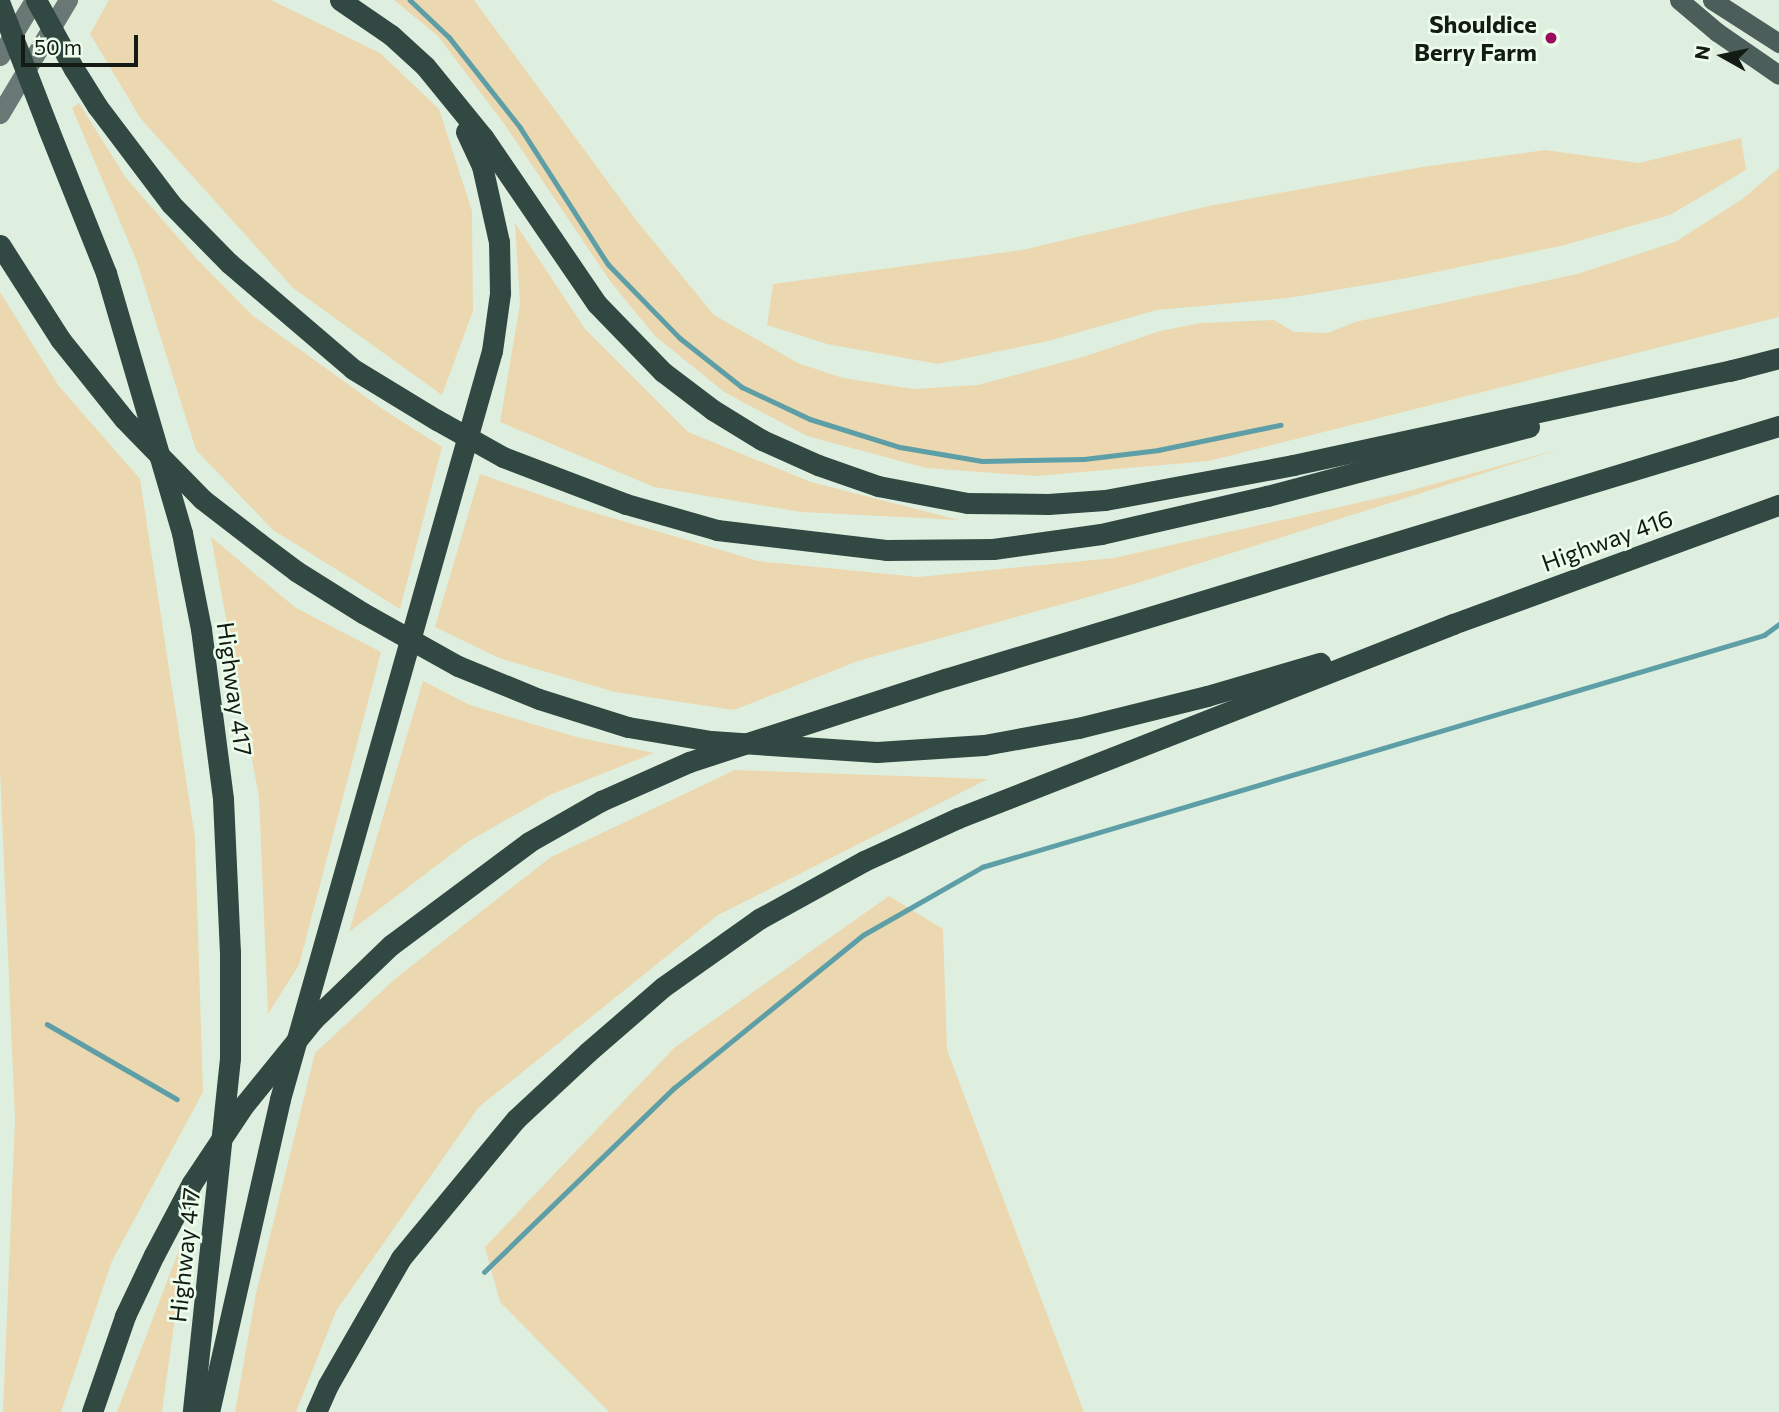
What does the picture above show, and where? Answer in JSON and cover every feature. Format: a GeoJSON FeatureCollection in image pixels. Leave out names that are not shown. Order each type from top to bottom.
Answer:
{"type":"FeatureCollection","features":[{"type":"Feature","properties":{"kind":"highway"},"geometry":{"type":"LineString","coordinates":[[35,0],[97,107],[171,204],[229,263],[353,369],[503,457],[626,504],[717,530],[886,550],[993,549],[1101,534],[1267,496],[1779,358]]}},
{"type":"Feature","properties":{"kind":"highway"},"geometry":{"type":"LineString","coordinates":[[340,0],[391,35],[442,86],[503,165],[597,304],[663,372],[713,410],[762,440],[818,465],[910,494],[967,503],[1012,505],[1141,495],[1742,368]]}},
{"type":"Feature","properties":{"kind":"highway","name":"Highway 417"},"geometry":{"type":"LineString","coordinates":[[0,4],[106,273],[182,533],[201,629],[223,799],[230,951],[230,1058],[192,1412]]}},
{"type":"Feature","properties":{"kind":"highway"},"geometry":{"type":"LineString","coordinates":[[209,1412],[280,1099],[479,402],[497,321],[499,242],[490,193],[473,144],[442,86]]}},
{"type":"Feature","properties":{"kind":"highway"},"geometry":{"type":"LineString","coordinates":[[0,245],[60,339],[124,418],[202,499],[296,571],[363,613],[458,666],[539,699],[628,727],[711,741],[877,752],[984,745],[1078,728],[1207,696],[1453,624]]}},
{"type":"Feature","properties":{"kind":"highway"},"geometry":{"type":"LineString","coordinates":[[92,1412],[125,1315],[154,1255],[192,1183],[244,1105],[314,1019],[391,945],[529,842],[601,801],[690,762],[971,671],[1779,426]]}},
{"type":"Feature","properties":{"kind":"highway","name":"Highway 416"},"geometry":{"type":"LineString","coordinates":[[1453,624],[1779,505]]}},
{"type":"Feature","properties":{"kind":"highway"},"geometry":{"type":"LineString","coordinates":[[316,1412],[328,1385],[401,1258],[516,1119],[587,1052],[663,987],[758,919],[864,861],[958,818],[1453,624]]}},
{"type":"Feature","properties":{"kind":"main road"},"geometry":{"type":"LineString","coordinates":[[0,57],[35,0]]}},
{"type":"Feature","properties":{"kind":"main road"},"geometry":{"type":"LineString","coordinates":[[0,114],[68,0]]}},
{"type":"Feature","properties":{"kind":"main road"},"geometry":{"type":"LineString","coordinates":[[1679,0],[1717,32],[1779,75]]}},
{"type":"Feature","properties":{"kind":"main road"},"geometry":{"type":"LineString","coordinates":[[1712,0],[1779,43]]}},
{"type":"Feature","properties":{"kind":"shaded area"},"geometry":{"type":"Polygon","coordinates":[[[109,0],[271,0],[380,53],[439,109],[472,211],[473,311],[442,395],[293,288],[141,119],[90,34],[109,0]]]}},
{"type":"Feature","properties":{"kind":"shaded area"},"geometry":{"type":"Polygon","coordinates":[[[394,0],[474,0],[636,220],[714,315],[798,363],[843,378],[913,389],[978,385],[1086,356],[1160,331],[1201,323],[1274,320],[1294,332],[1328,333],[1355,322],[1577,274],[1675,242],[1741,200],[1779,168],[1779,317],[1209,461],[1036,476],[926,468],[807,436],[724,392],[654,335],[610,281],[505,125],[438,36],[394,0]]]}},
{"type":"Feature","properties":{"kind":"shaded area"},"geometry":{"type":"Polygon","coordinates":[[[79,103],[126,178],[196,258],[252,315],[381,408],[442,447],[400,609],[273,530],[196,450],[137,262],[72,108],[79,103]]]}},
{"type":"Feature","properties":{"kind":"shaded area"},"geometry":{"type":"Polygon","coordinates":[[[1741,138],[1746,170],[1670,215],[1565,245],[1407,278],[1288,298],[1157,310],[1048,341],[938,364],[827,344],[767,325],[773,284],[1022,250],[1209,206],[1422,167],[1545,150],[1639,163],[1741,138]]]}},
{"type":"Feature","properties":{"kind":"shaded area"},"geometry":{"type":"Polygon","coordinates":[[[515,223],[585,329],[688,432],[811,482],[959,520],[801,512],[654,487],[500,422],[520,304],[515,223]]]}},
{"type":"Feature","properties":{"kind":"shaded area"},"geometry":{"type":"Polygon","coordinates":[[[0,292],[58,385],[140,479],[195,838],[203,1092],[112,1261],[61,1412],[3,1412],[15,1119],[0,771],[0,292]]]}},
{"type":"Feature","properties":{"kind":"shaded area"},"geometry":{"type":"Polygon","coordinates":[[[1560,449],[1131,585],[858,661],[734,710],[615,692],[499,658],[435,627],[480,474],[575,507],[758,561],[918,577],[1114,558],[1401,493],[1560,449]]]}},
{"type":"Feature","properties":{"kind":"shaded area"},"geometry":{"type":"Polygon","coordinates":[[[211,537],[296,608],[381,652],[299,965],[268,1014],[259,797],[211,537]]]}},
{"type":"Feature","properties":{"kind":"shaded area"},"geometry":{"type":"Polygon","coordinates":[[[423,681],[470,705],[576,737],[654,753],[552,794],[469,841],[349,932],[423,681]]]}},
{"type":"Feature","properties":{"kind":"shaded area"},"geometry":{"type":"Polygon","coordinates":[[[735,770],[988,779],[718,915],[479,1107],[336,1311],[296,1412],[235,1412],[256,1293],[315,1053],[396,978],[551,857],[735,770]]]}},
{"type":"Feature","properties":{"kind":"shaded area"},"geometry":{"type":"Polygon","coordinates":[[[889,896],[943,929],[947,1050],[1084,1412],[609,1412],[500,1302],[485,1247],[674,1048],[889,896]]]}},
{"type":"Feature","properties":{"kind":"shaded area"},"geometry":{"type":"Polygon","coordinates":[[[187,1229],[162,1412],[117,1412],[187,1229]]]}},
{"type":"Feature","properties":{"kind":"waterway"},"geometry":{"type":"LineString","coordinates":[[410,0],[449,37],[520,127],[608,264],[680,338],[742,387],[810,419],[900,447],[982,461],[1084,459],[1158,450],[1280,425]]}},
{"type":"Feature","properties":{"kind":"waterway"},"geometry":{"type":"LineString","coordinates":[[484,1272],[674,1088],[863,935],[982,867],[1764,635],[1779,624]]}},
{"type":"Feature","properties":{"kind":"waterway"},"geometry":{"type":"LineString","coordinates":[[47,1024],[177,1099]]}},
{"type":"Feature","properties":{"kind":"place","name":"Shouldice Berry Farm"},"geometry":{"type":"Point","coordinates":[1551,38]}}]}
